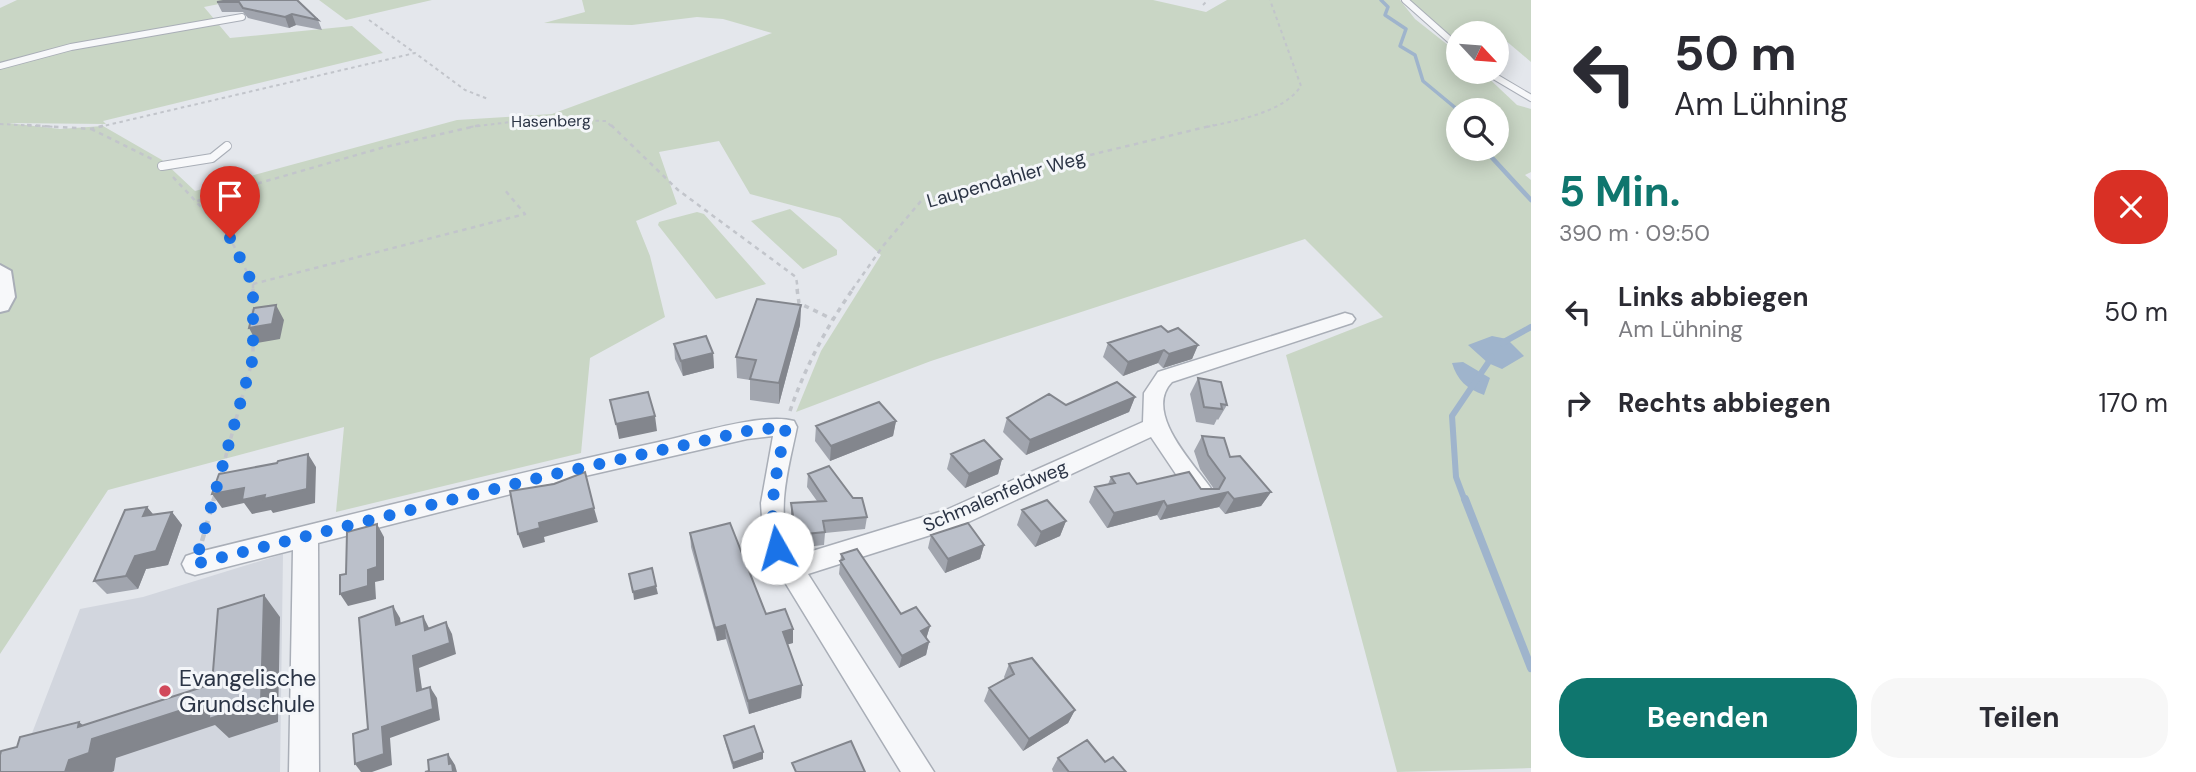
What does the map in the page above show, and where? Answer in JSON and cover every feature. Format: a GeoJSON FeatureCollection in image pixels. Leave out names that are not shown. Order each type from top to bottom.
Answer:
{"type":"FeatureCollection","features":[{"type":"Feature","properties":{"kind":"street"},"geometry":{"type":"LineString","coordinates":[[0,271],[4,297],[0,305]]}},
{"type":"Feature","properties":{"kind":"street"},"geometry":{"type":"LineString","coordinates":[[1202,494],[1155,426],[1152,406],[1161,380],[1345,319]]}},
{"type":"Feature","properties":{"kind":"street","name":"Schmalenfeldweg"},"geometry":{"type":"LineString","coordinates":[[791,569],[953,518],[1155,426]]}},
{"type":"Feature","properties":{"kind":"street"},"geometry":{"type":"LineString","coordinates":[[195,564],[550,475],[747,431],[786,427],[776,473],[771,527],[777,548],[919,772]]}},
{"type":"Feature","properties":{"kind":"street"},"geometry":{"type":"LineString","coordinates":[[304,772],[306,535]]}},
{"type":"Feature","properties":{"kind":"lane"},"geometry":{"type":"LineString","coordinates":[[1405,0],[1446,36]]}},
{"type":"Feature","properties":{"kind":"lane"},"geometry":{"type":"LineString","coordinates":[[0,66],[71,47],[242,17]]}},
{"type":"Feature","properties":{"kind":"lane"},"geometry":{"type":"LineString","coordinates":[[1507,84],[1531,98]]}},
{"type":"Feature","properties":{"kind":"lane"},"geometry":{"type":"LineString","coordinates":[[163,166],[212,158],[227,146]]}},
{"type":"Feature","properties":{"kind":"path"},"geometry":{"type":"LineString","coordinates":[[1203,5],[1208,0]]}},
{"type":"Feature","properties":{"kind":"path","name":"Laupendahler Weg"},"geometry":{"type":"LineString","coordinates":[[786,427],[799,384],[832,319],[891,236],[921,201],[1053,164],[1245,118],[1293,98],[1301,86],[1301,79],[1270,0]]}},
{"type":"Feature","properties":{"kind":"path","name":"Hasenberg"},"geometry":{"type":"LineString","coordinates":[[369,20],[465,90],[488,99]]}},
{"type":"Feature","properties":{"kind":"path"},"geometry":{"type":"LineString","coordinates":[[0,124],[90,129],[415,53]]}},
{"type":"Feature","properties":{"kind":"path","name":"Hasenberg"},"geometry":{"type":"LineString","coordinates":[[197,201],[436,134],[495,122],[558,118],[606,121],[678,190],[796,277],[799,303],[832,319]]}},
{"type":"Feature","properties":{"kind":"path"},"geometry":{"type":"LineString","coordinates":[[253,284],[525,215],[504,189]]}},
{"type":"Feature","properties":{"kind":"path"},"geometry":{"type":"LineString","coordinates":[[230,238],[253,284],[253,317]]}},
{"type":"Feature","properties":{"kind":"path"},"geometry":{"type":"LineString","coordinates":[[195,564],[253,358],[253,331]]}},
{"type":"Feature","properties":{"kind":"shaded area","name":"Evangelische Grundschule"},"geometry":{"type":"Polygon","coordinates":[[[283,554],[280,772],[17,772],[80,609],[143,597],[283,554]]]}},
{"type":"Feature","properties":{"kind":"green space"},"geometry":{"type":"Polygon","coordinates":[[[17,0],[239,0],[204,7],[230,38],[352,26],[383,53],[103,121],[106,124],[8,123],[60,129],[103,126],[162,160],[195,191],[457,120],[552,114],[772,33],[723,19],[697,17],[632,25],[544,23],[585,12],[582,0],[1153,0],[1206,12],[1227,0],[1400,0],[1415,19],[1446,44],[1446,84],[1495,84],[1517,105],[1531,109],[1531,172],[1525,175],[1531,180],[1531,768],[1397,772],[1286,355],[1383,317],[1305,239],[931,361],[796,412],[821,351],[881,255],[840,218],[750,194],[719,141],[659,152],[677,204],[636,221],[650,256],[665,317],[590,358],[581,453],[336,512],[344,427],[108,490],[0,654],[0,8],[17,0]]]}},
{"type":"Feature","properties":{"kind":"green space"},"geometry":{"type":"Polygon","coordinates":[[[319,0],[432,0],[346,20],[319,0]]]}},
{"type":"Feature","properties":{"kind":"green space"},"geometry":{"type":"Polygon","coordinates":[[[1408,0],[1531,0],[1531,62],[1509,43],[1509,21],[1446,21],[1446,35],[1408,0]]]}},
{"type":"Feature","properties":{"kind":"green space"},"geometry":{"type":"Polygon","coordinates":[[[790,209],[837,250],[837,255],[803,269],[751,221],[790,209]]]}},
{"type":"Feature","properties":{"kind":"green space"},"geometry":{"type":"Polygon","coordinates":[[[697,212],[704,214],[766,284],[716,299],[658,225],[659,222],[697,212]]]}},
{"type":"Feature","properties":{"kind":"water"},"geometry":{"type":"Polygon","coordinates":[[[1492,336],[1507,339],[1524,356],[1502,369],[1488,363],[1468,345],[1492,336]]]}},
{"type":"Feature","properties":{"kind":"water"},"geometry":{"type":"Polygon","coordinates":[[[1463,362],[1490,378],[1484,395],[1468,387],[1460,379],[1452,363],[1463,362]]]}},
{"type":"Feature","properties":{"kind":"building"},"geometry":{"type":"Polygon","coordinates":[[[297,0],[318,20],[292,14],[285,17],[243,8],[239,2],[217,2],[297,0]]]}},
{"type":"Feature","properties":{"kind":"building"},"geometry":{"type":"Polygon","coordinates":[[[757,299],[801,305],[779,383],[750,379],[756,360],[736,357],[757,299]]]}},
{"type":"Feature","properties":{"kind":"building"},"geometry":{"type":"Polygon","coordinates":[[[276,305],[272,324],[249,328],[254,308],[276,305]]]}},
{"type":"Feature","properties":{"kind":"building"},"geometry":{"type":"Polygon","coordinates":[[[1161,326],[1168,332],[1178,328],[1198,345],[1169,354],[1164,350],[1128,362],[1108,343],[1161,326]]]}},
{"type":"Feature","properties":{"kind":"building"},"geometry":{"type":"Polygon","coordinates":[[[706,336],[713,353],[681,361],[674,344],[706,336]]]}},
{"type":"Feature","properties":{"kind":"building"},"geometry":{"type":"Polygon","coordinates":[[[1198,378],[1221,382],[1227,405],[1221,404],[1222,409],[1204,407],[1198,378]]]}},
{"type":"Feature","properties":{"kind":"building"},"geometry":{"type":"Polygon","coordinates":[[[1117,382],[1135,397],[1030,440],[1007,418],[1049,394],[1066,405],[1117,382]]]}},
{"type":"Feature","properties":{"kind":"building"},"geometry":{"type":"Polygon","coordinates":[[[648,392],[655,416],[616,424],[610,400],[648,392]]]}},
{"type":"Feature","properties":{"kind":"building"},"geometry":{"type":"Polygon","coordinates":[[[879,402],[896,421],[831,446],[816,426],[879,402]]]}},
{"type":"Feature","properties":{"kind":"building"},"geometry":{"type":"Polygon","coordinates":[[[1202,436],[1224,438],[1230,457],[1240,456],[1271,492],[1234,499],[1228,492],[1167,506],[1164,501],[1114,513],[1095,487],[1115,483],[1111,477],[1129,473],[1137,484],[1189,472],[1201,489],[1219,489],[1225,478],[1208,455],[1202,436]]]}},
{"type":"Feature","properties":{"kind":"building"},"geometry":{"type":"Polygon","coordinates":[[[984,440],[1002,459],[969,474],[951,454],[984,440]]]}},
{"type":"Feature","properties":{"kind":"building"},"geometry":{"type":"Polygon","coordinates":[[[308,454],[307,489],[264,499],[265,495],[242,500],[244,488],[212,494],[219,474],[308,454]]]}},
{"type":"Feature","properties":{"kind":"building"},"geometry":{"type":"Polygon","coordinates":[[[829,466],[853,498],[862,498],[867,517],[823,521],[825,532],[796,535],[791,503],[826,501],[808,474],[829,466]]]}},
{"type":"Feature","properties":{"kind":"building"},"geometry":{"type":"Polygon","coordinates":[[[585,472],[594,508],[539,523],[540,528],[518,534],[510,491],[554,484],[585,472]]]}},
{"type":"Feature","properties":{"kind":"building"},"geometry":{"type":"Polygon","coordinates":[[[1047,500],[1066,521],[1041,532],[1022,510],[1047,500]]]}},
{"type":"Feature","properties":{"kind":"building"},"geometry":{"type":"Polygon","coordinates":[[[147,507],[143,516],[172,512],[156,551],[135,556],[126,576],[94,581],[125,510],[147,507]]]}},
{"type":"Feature","properties":{"kind":"building"},"geometry":{"type":"Polygon","coordinates":[[[730,523],[766,614],[785,609],[793,629],[783,632],[802,685],[748,701],[725,625],[715,628],[690,533],[730,523]]]}},
{"type":"Feature","properties":{"kind":"building"},"geometry":{"type":"Polygon","coordinates":[[[968,523],[984,545],[948,559],[931,535],[968,523]]]}},
{"type":"Feature","properties":{"kind":"building"},"geometry":{"type":"Polygon","coordinates":[[[377,524],[377,567],[368,570],[368,586],[340,594],[340,575],[346,574],[347,532],[377,524]]]}},
{"type":"Feature","properties":{"kind":"building"},"geometry":{"type":"Polygon","coordinates":[[[857,549],[901,614],[916,607],[930,626],[921,631],[929,642],[902,656],[840,561],[844,559],[841,554],[857,549]]]}},
{"type":"Feature","properties":{"kind":"building"},"geometry":{"type":"Polygon","coordinates":[[[652,568],[656,586],[633,592],[629,574],[652,568]]]}},
{"type":"Feature","properties":{"kind":"building"},"geometry":{"type":"Polygon","coordinates":[[[264,595],[261,702],[209,719],[210,701],[92,739],[89,753],[69,760],[65,772],[0,772],[1,751],[17,747],[20,737],[79,722],[78,727],[212,684],[218,609],[264,595]]]}},
{"type":"Feature","properties":{"kind":"building"},"geometry":{"type":"Polygon","coordinates":[[[393,606],[396,625],[423,616],[425,630],[446,622],[450,643],[413,656],[417,691],[430,687],[433,709],[382,727],[384,754],[355,764],[353,734],[368,729],[359,618],[393,606]]]}},
{"type":"Feature","properties":{"kind":"building"},"geometry":{"type":"Polygon","coordinates":[[[1032,658],[1075,710],[1029,739],[989,688],[1014,674],[1009,664],[1032,658]]]}},
{"type":"Feature","properties":{"kind":"building"},"geometry":{"type":"Polygon","coordinates":[[[754,726],[763,752],[733,763],[724,736],[754,726]]]}},
{"type":"Feature","properties":{"kind":"building"},"geometry":{"type":"Polygon","coordinates":[[[1087,740],[1105,762],[1113,757],[1126,772],[1069,772],[1058,758],[1087,740]]]}},
{"type":"Feature","properties":{"kind":"building"},"geometry":{"type":"Polygon","coordinates":[[[851,741],[865,772],[796,772],[792,763],[851,741]]]}},
{"type":"Feature","properties":{"kind":"building"},"geometry":{"type":"Polygon","coordinates":[[[448,754],[453,772],[425,772],[429,771],[428,760],[448,754]]]}},
{"type":"Feature","properties":{"kind":"waterway"},"geometry":{"type":"LineString","coordinates":[[1381,0],[1388,7],[1385,15],[1406,29],[1400,46],[1415,55],[1423,81],[1446,100]]}},
{"type":"Feature","properties":{"kind":"waterway"},"geometry":{"type":"LineString","coordinates":[[1495,161],[1531,200]]}},
{"type":"Feature","properties":{"kind":"waterway"},"geometry":{"type":"LineString","coordinates":[[1502,343],[1531,327]]}},
{"type":"Feature","properties":{"kind":"waterway"},"geometry":{"type":"LineString","coordinates":[[1465,501],[1456,477],[1452,416],[1492,357]]}},
{"type":"Feature","properties":{"kind":"waterway"},"geometry":{"type":"LineString","coordinates":[[1465,499],[1531,668]]}},
{"type":"Feature","properties":{"kind":"place","name":"Evangelische Grundschule"},"geometry":{"type":"Point","coordinates":[165,691]}},
{"type":"Feature","properties":{"kind":"route"},"geometry":{"type":"LineString","coordinates":[[230,238],[253,284],[253,358],[195,564],[411,507],[747,431],[786,427],[776,473],[771,527],[777,548]]}}]}
